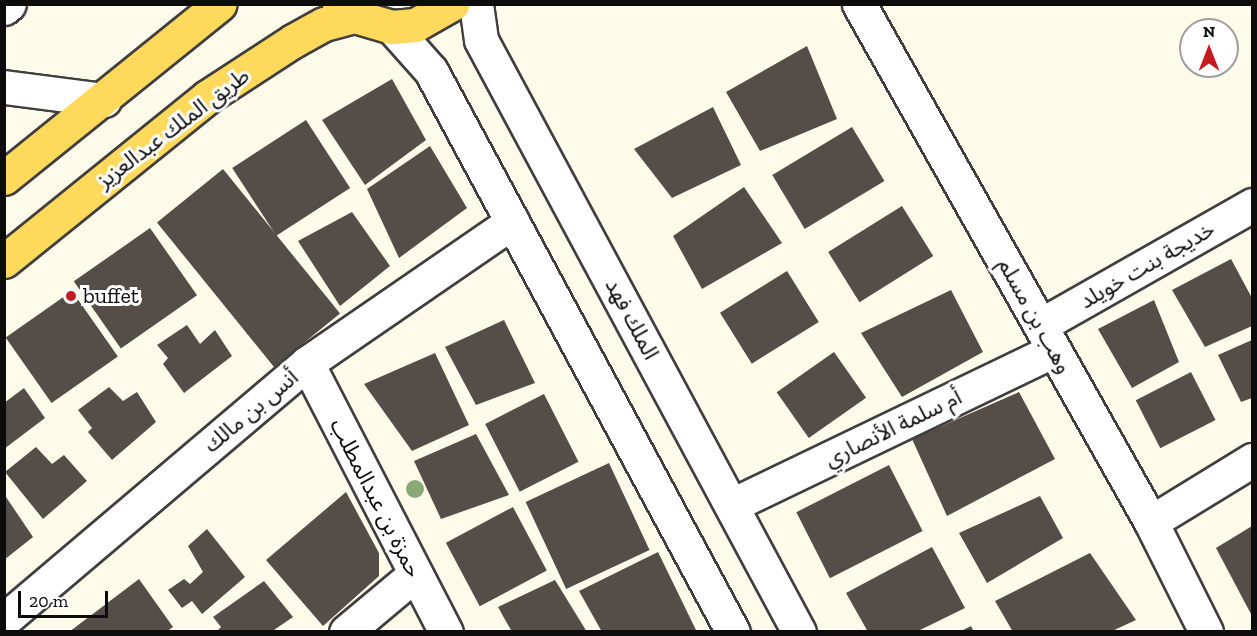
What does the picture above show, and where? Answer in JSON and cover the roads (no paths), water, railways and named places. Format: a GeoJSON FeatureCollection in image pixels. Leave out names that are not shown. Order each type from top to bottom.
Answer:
{"type":"FeatureCollection","features":[{"type":"Feature","properties":{"kind":"main road"},"geometry":{"type":"LineString","coordinates":[[4,178],[104,100],[220,4]]}},
{"type":"Feature","properties":{"kind":"main road"},"geometry":{"type":"LineString","coordinates":[[347,10],[392,27],[415,26],[452,4]]}},
{"type":"Feature","properties":{"kind":"main road","name":"طريق الملك عبدالعزيز"},"geometry":{"type":"LineString","coordinates":[[4,261],[207,97],[293,41],[347,10]]}},
{"type":"Feature","properties":{"kind":"street"},"geometry":{"type":"LineString","coordinates":[[4,8],[9,4]]}},
{"type":"Feature","properties":{"kind":"street","name":"الملك فهد"},"geometry":{"type":"LineString","coordinates":[[476,4],[481,40],[799,632]]}},
{"type":"Feature","properties":{"kind":"street","name":"وهب بن مسلم"},"geometry":{"type":"LineString","coordinates":[[859,4],[1151,522],[1206,632]]}},
{"type":"Feature","properties":{"kind":"street"},"geometry":{"type":"LineString","coordinates":[[392,27],[431,70],[733,632]]}},
{"type":"Feature","properties":{"kind":"street"},"geometry":{"type":"LineString","coordinates":[[4,87],[104,100]]}},
{"type":"Feature","properties":{"kind":"street","name":"خديجة بنت خويلد"},"geometry":{"type":"LineString","coordinates":[[1047,337],[1252,205]]}},
{"type":"Feature","properties":{"kind":"street","name":"أنس بن مالك"},"geometry":{"type":"LineString","coordinates":[[4,620],[308,363],[513,222]]}},
{"type":"Feature","properties":{"kind":"street","name":"أم سلمة الأنصاري"},"geometry":{"type":"LineString","coordinates":[[732,506],[1047,337]]}},
{"type":"Feature","properties":{"kind":"street","name":"حمزة بن عبدالمطلب"},"geometry":{"type":"LineString","coordinates":[[308,363],[414,575],[446,632]]}},
{"type":"Feature","properties":{"kind":"street"},"geometry":{"type":"LineString","coordinates":[[1151,522],[1252,460]]}},
{"type":"Feature","properties":{"kind":"street"},"geometry":{"type":"LineString","coordinates":[[346,632],[414,575]]}},
{"type":"Feature","properties":{"kind":"place","name":"buffet"},"geometry":{"type":"Point","coordinates":[71,296]}}]}
